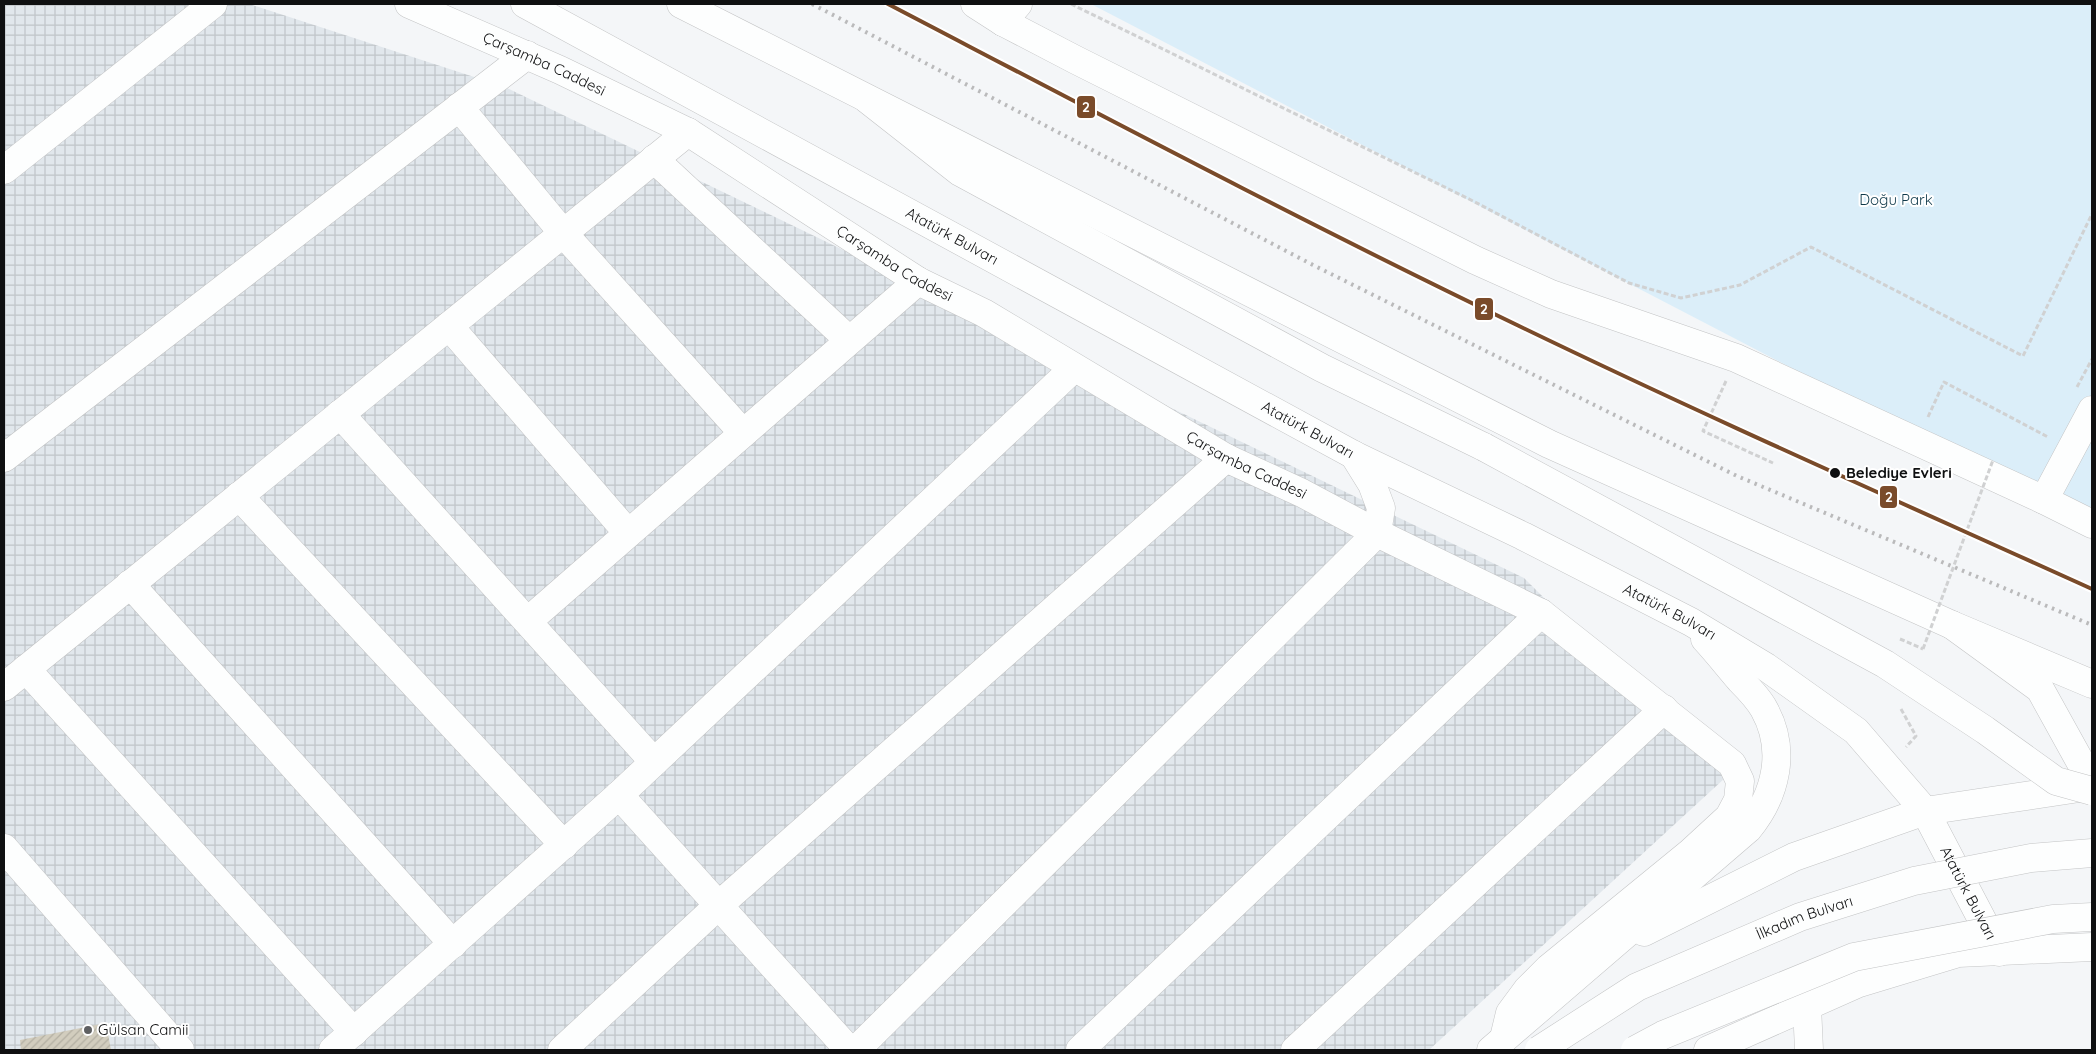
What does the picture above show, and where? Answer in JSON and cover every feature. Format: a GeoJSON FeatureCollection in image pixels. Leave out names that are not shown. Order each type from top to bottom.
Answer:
{"type":"FeatureCollection","features":[{"type":"Feature","properties":{"kind":"main road"},"geometry":{"type":"LineString","coordinates":[[4,170],[213,4]]}},
{"type":"Feature","properties":{"kind":"main road","name":"Çarşamba Caddesi"},"geometry":{"type":"LineString","coordinates":[[409,4],[527,55],[688,132],[918,281],[984,314],[1226,458],[1302,493],[1377,533],[1541,613],[1732,764],[1740,781],[1738,800],[1729,817],[1691,852],[1549,968],[1527,990],[1510,1013],[1497,1044]]}},
{"type":"Feature","properties":{"kind":"main road","name":"Atatürk Bulvarı"},"geometry":{"type":"LineString","coordinates":[[526,4],[1354,455],[1523,536],[1691,622],[1766,667],[1856,731],[1925,811],[1998,952]]}},
{"type":"Feature","properties":{"kind":"main road"},"geometry":{"type":"LineString","coordinates":[[681,4],[1549,444],[1952,625],[2092,684]]}},
{"type":"Feature","properties":{"kind":"main road"},"geometry":{"type":"LineString","coordinates":[[975,4],[1010,13],[1475,260],[1551,294],[1736,358],[2092,524]]}},
{"type":"Feature","properties":{"kind":"main road"},"geometry":{"type":"LineString","coordinates":[[4,458],[527,55]]}},
{"type":"Feature","properties":{"kind":"main road"},"geometry":{"type":"LineString","coordinates":[[866,99],[960,172],[1322,368],[1484,447],[1885,664],[1986,730],[2056,781],[2092,791]]}},
{"type":"Feature","properties":{"kind":"main road"},"geometry":{"type":"LineString","coordinates":[[459,107],[563,233],[742,433]]}},
{"type":"Feature","properties":{"kind":"main road"},"geometry":{"type":"LineString","coordinates":[[4,687],[688,132]]}},
{"type":"Feature","properties":{"kind":"main road"},"geometry":{"type":"LineString","coordinates":[[654,159],[849,340]]}},
{"type":"Feature","properties":{"kind":"main road"},"geometry":{"type":"LineString","coordinates":[[528,621],[918,281]]}},
{"type":"Feature","properties":{"kind":"main road"},"geometry":{"type":"LineString","coordinates":[[449,326],[628,533]]}},
{"type":"Feature","properties":{"kind":"main road"},"geometry":{"type":"LineString","coordinates":[[334,1050],[619,795],[1074,368]]}},
{"type":"Feature","properties":{"kind":"main road"},"geometry":{"type":"LineString","coordinates":[[2044,500],[2092,410]]}},
{"type":"Feature","properties":{"kind":"main road"},"geometry":{"type":"LineString","coordinates":[[340,414],[654,762]]}},
{"type":"Feature","properties":{"kind":"main road"},"geometry":{"type":"LineString","coordinates":[[856,1050],[1377,533],[1381,508],[1372,484],[1354,455]]}},
{"type":"Feature","properties":{"kind":"main road"},"geometry":{"type":"LineString","coordinates":[[562,1050],[719,906],[1226,458]]}},
{"type":"Feature","properties":{"kind":"main road"},"geometry":{"type":"LineString","coordinates":[[239,496],[564,845]]}},
{"type":"Feature","properties":{"kind":"main road"},"geometry":{"type":"LineString","coordinates":[[130,584],[453,944]]}},
{"type":"Feature","properties":{"kind":"main road"},"geometry":{"type":"LineString","coordinates":[[1080,1050],[1541,613]]}},
{"type":"Feature","properties":{"kind":"main road"},"geometry":{"type":"LineString","coordinates":[[1497,1044],[1748,829],[1760,815],[1774,781],[1777,763],[1772,726],[1754,694],[1691,622]]}},
{"type":"Feature","properties":{"kind":"main road"},"geometry":{"type":"LineString","coordinates":[[1607,951],[1794,857],[1925,811],[2092,784],[2040,689],[1952,625]]}},
{"type":"Feature","properties":{"kind":"main road"},"geometry":{"type":"LineString","coordinates":[[26,669],[354,1032]]}},
{"type":"Feature","properties":{"kind":"main road"},"geometry":{"type":"LineString","coordinates":[[1295,1050],[1664,709]]}},
{"type":"Feature","properties":{"kind":"main road"},"geometry":{"type":"LineString","coordinates":[[619,795],[849,1050]]}},
{"type":"Feature","properties":{"kind":"main road"},"geometry":{"type":"LineString","coordinates":[[4,848],[180,1050]]}},
{"type":"Feature","properties":{"kind":"main road","name":"İlkadım Bulvarı"},"geometry":{"type":"LineString","coordinates":[[1539,1050],[1637,987],[1800,916],[1914,881],[2031,858],[2092,853]]}},
{"type":"Feature","properties":{"kind":"main road"},"geometry":{"type":"LineString","coordinates":[[1635,1050],[1854,957],[2053,919],[2092,917]]}},
{"type":"Feature","properties":{"kind":"main road"},"geometry":{"type":"LineString","coordinates":[[1708,1050],[1859,984],[1958,953],[2092,947]]}},
{"type":"Feature","properties":{"kind":"main road"},"geometry":{"type":"LineString","coordinates":[[1807,1006],[1809,1050]]}},
{"type":"Feature","properties":{"kind":"path"},"geometry":{"type":"LineString","coordinates":[[1071,4],[1471,200],[1630,283],[1681,298],[1740,285],[1811,246],[2023,356],[2092,214]]}},
{"type":"Feature","properties":{"kind":"path"},"geometry":{"type":"LineString","coordinates":[[1736,358],[1703,431],[1772,463]]}},
{"type":"Feature","properties":{"kind":"path"},"geometry":{"type":"LineString","coordinates":[[1927,419],[1944,382],[2048,438]]}},
{"type":"Feature","properties":{"kind":"path"},"geometry":{"type":"LineString","coordinates":[[1923,649],[1993,460]]}},
{"type":"Feature","properties":{"kind":"shaded area"},"geometry":{"type":"Polygon","coordinates":[[[4,4],[249,4],[505,87],[1524,578],[1725,778],[1429,1050],[4,1050],[4,4]]]}},
{"type":"Feature","properties":{"kind":"green space","name":"Doğu Park"},"geometry":{"type":"Polygon","coordinates":[[[1091,4],[2092,4],[2092,524],[1091,4]]]}},
{"type":"Feature","properties":{"kind":"building","name":"Gülsan Camii"},"geometry":{"type":"Polygon","coordinates":[[[106,1023],[111,1050],[21,1050],[20,1040],[106,1023]]]}},
{"type":"Feature","properties":{"kind":"railway"},"geometry":{"type":"LineString","coordinates":[[812,4],[1313,265],[1737,476],[2092,625]]}},
{"type":"Feature","properties":{"kind":"transit line","name":"2"},"geometry":{"type":"LineString","coordinates":[[888,4],[1123,127],[1517,325],[1732,426],[2092,589]]}},
{"type":"Feature","properties":{"kind":"place","name":"Belediye Evleri"},"geometry":{"type":"Point","coordinates":[1835,473]}},
{"type":"Feature","properties":{"kind":"place","name":"Gülsan Camii"},"geometry":{"type":"Point","coordinates":[88,1030]}}]}
